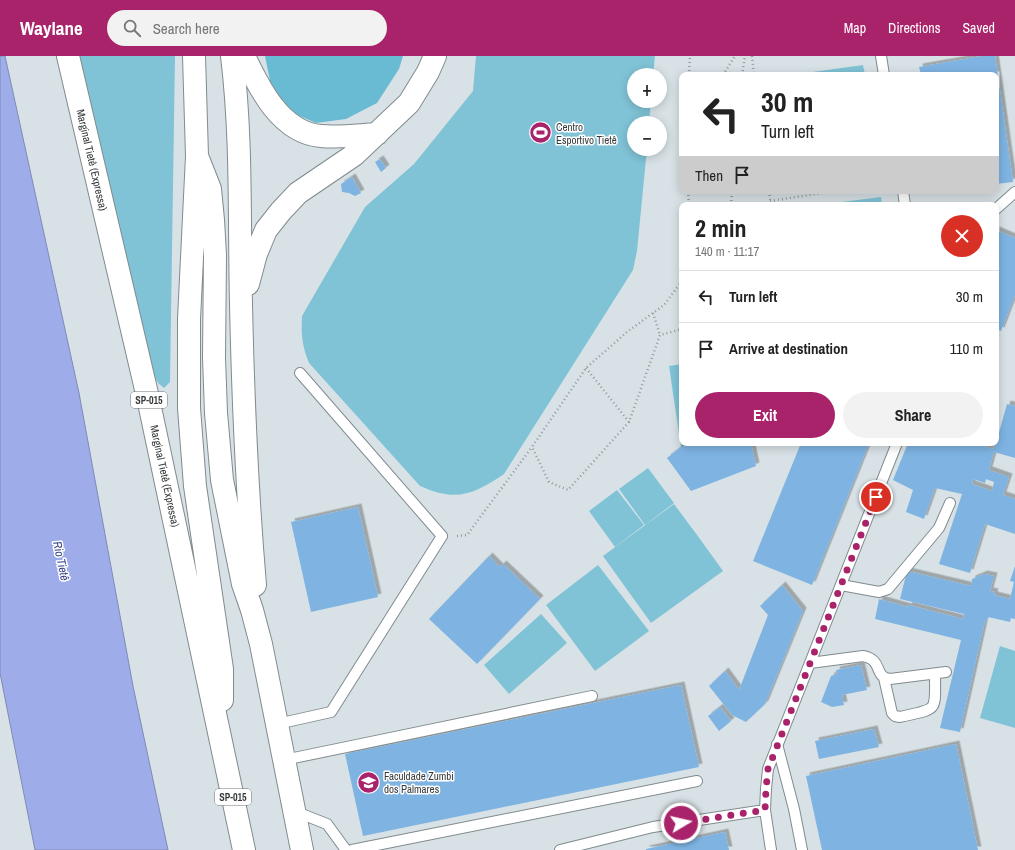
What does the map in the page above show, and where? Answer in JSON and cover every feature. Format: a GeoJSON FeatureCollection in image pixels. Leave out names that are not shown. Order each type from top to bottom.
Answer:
{"type":"FeatureCollection","features":[{"type":"Feature","properties":{"kind":"highway","name":"Marginal Tietê (Expressa)"},"geometry":{"type":"LineString","coordinates":[[68,56],[148,398],[244,850]]}},
{"type":"Feature","properties":{"kind":"highway"},"geometry":{"type":"LineString","coordinates":[[194,56],[197,156],[189,319],[188,408],[195,486],[222,669],[222,745]]}},
{"type":"Feature","properties":{"kind":"highway"},"geometry":{"type":"LineString","coordinates":[[232,56],[239,144],[241,304],[249,512],[261,644]]}},
{"type":"Feature","properties":{"kind":"highway"},"geometry":{"type":"LineString","coordinates":[[244,56],[266,98],[278,113],[293,126],[308,133],[320,136],[377,134]]}},
{"type":"Feature","properties":{"kind":"highway"},"geometry":{"type":"LineString","coordinates":[[241,304],[256,254],[266,230],[298,193],[354,154],[409,103],[428,72],[435,56]]}},
{"type":"Feature","properties":{"kind":"highway"},"geometry":{"type":"LineString","coordinates":[[197,156],[210,189],[213,220],[216,405],[222,480],[243,584],[261,644],[302,850]]}},
{"type":"Feature","properties":{"kind":"lane"},"geometry":{"type":"LineString","coordinates":[[881,56],[884,72]]}},
{"type":"Feature","properties":{"kind":"lane"},"geometry":{"type":"LineString","coordinates":[[999,206],[1015,192]]}},
{"type":"Feature","properties":{"kind":"lane"},"geometry":{"type":"LineString","coordinates":[[277,724],[331,712],[442,536],[300,373]]}},
{"type":"Feature","properties":{"kind":"lane"},"geometry":{"type":"LineString","coordinates":[[771,850],[765,810],[768,769],[896,446]]}},
{"type":"Feature","properties":{"kind":"lane"},"geometry":{"type":"LineString","coordinates":[[841,585],[879,592],[888,589],[939,528],[950,503]]}},
{"type":"Feature","properties":{"kind":"lane"},"geometry":{"type":"LineString","coordinates":[[810,664],[863,656],[876,661],[881,675],[884,678],[892,713],[900,717],[933,708],[935,702],[935,674]]}},
{"type":"Feature","properties":{"kind":"lane"},"geometry":{"type":"LineString","coordinates":[[884,678],[890,679],[946,672]]}},
{"type":"Feature","properties":{"kind":"lane"},"geometry":{"type":"LineString","coordinates":[[284,760],[592,696]]}},
{"type":"Feature","properties":{"kind":"lane"},"geometry":{"type":"LineString","coordinates":[[777,744],[794,809],[802,850]]}},
{"type":"Feature","properties":{"kind":"lane"},"geometry":{"type":"LineString","coordinates":[[352,850],[697,781]]}},
{"type":"Feature","properties":{"kind":"lane"},"geometry":{"type":"LineString","coordinates":[[560,850],[653,827],[765,810]]}},
{"type":"Feature","properties":{"kind":"lane"},"geometry":{"type":"LineString","coordinates":[[294,811],[328,824],[346,850]]}},
{"type":"Feature","properties":{"kind":"path"},"geometry":{"type":"LineString","coordinates":[[689,72],[690,56]]}},
{"type":"Feature","properties":{"kind":"path"},"geometry":{"type":"LineString","coordinates":[[725,72],[735,56]]}},
{"type":"Feature","properties":{"kind":"path"},"geometry":{"type":"LineString","coordinates":[[742,72],[745,56]]}},
{"type":"Feature","properties":{"kind":"path"},"geometry":{"type":"LineString","coordinates":[[752,56],[754,72]]}},
{"type":"Feature","properties":{"kind":"path"},"geometry":{"type":"LineString","coordinates":[[776,202],[819,194]]}},
{"type":"Feature","properties":{"kind":"path"},"geometry":{"type":"LineString","coordinates":[[442,536],[467,535],[532,447],[586,368],[627,332],[664,305],[679,285]]}},
{"type":"Feature","properties":{"kind":"path"},"geometry":{"type":"LineString","coordinates":[[532,447],[550,482],[568,490],[629,422],[660,335],[653,313]]}},
{"type":"Feature","properties":{"kind":"path"},"geometry":{"type":"LineString","coordinates":[[660,335],[679,330]]}},
{"type":"Feature","properties":{"kind":"path"},"geometry":{"type":"LineString","coordinates":[[586,368],[629,422]]}},
{"type":"Feature","properties":{"kind":"shaded area"},"geometry":{"type":"Polygon","coordinates":[[[73,56],[175,56],[170,382],[164,388],[158,383],[154,375],[73,56]]]}},
{"type":"Feature","properties":{"kind":"shaded area"},"geometry":{"type":"Polygon","coordinates":[[[265,56],[403,56],[399,69],[377,103],[346,119],[316,123],[288,111],[270,81],[265,56]]]}},
{"type":"Feature","properties":{"kind":"shaded area"},"geometry":{"type":"Polygon","coordinates":[[[476,56],[655,56],[654,68],[627,68],[627,108],[650,108],[650,116],[627,116],[627,156],[646,156],[637,251],[633,270],[504,474],[483,487],[464,494],[454,495],[444,494],[420,486],[309,363],[302,340],[302,316],[365,207],[414,164],[473,91],[476,56]]]}},
{"type":"Feature","properties":{"kind":"shaded area"},"geometry":{"type":"Polygon","coordinates":[[[863,65],[864,72],[813,72],[863,65]]]}},
{"type":"Feature","properties":{"kind":"shaded area"},"geometry":{"type":"Polygon","coordinates":[[[881,197],[882,202],[842,202],[881,197]]]}},
{"type":"Feature","properties":{"kind":"shaded area"},"geometry":{"type":"Polygon","coordinates":[[[679,364],[679,434],[669,366],[679,364]]]}},
{"type":"Feature","properties":{"kind":"shaded area"},"geometry":{"type":"Polygon","coordinates":[[[648,468],[674,503],[645,525],[619,489],[648,468]]]}},
{"type":"Feature","properties":{"kind":"shaded area"},"geometry":{"type":"Polygon","coordinates":[[[617,490],[644,525],[615,547],[589,511],[617,490]]]}},
{"type":"Feature","properties":{"kind":"shaded area"},"geometry":{"type":"Polygon","coordinates":[[[674,504],[723,571],[651,623],[603,556],[674,504]]]}},
{"type":"Feature","properties":{"kind":"shaded area"},"geometry":{"type":"Polygon","coordinates":[[[598,565],[649,631],[595,671],[546,605],[598,565]]]}},
{"type":"Feature","properties":{"kind":"shaded area"},"geometry":{"type":"Polygon","coordinates":[[[541,614],[567,643],[509,694],[484,665],[541,614]]]}},
{"type":"Feature","properties":{"kind":"shaded area"},"geometry":{"type":"Polygon","coordinates":[[[1000,646],[1015,651],[1015,728],[980,718],[1000,646]]]}},
{"type":"Feature","properties":{"kind":"water","name":"Rio Tietê"},"geometry":{"type":"Polygon","coordinates":[[[0,56],[5,56],[79,393],[133,686],[168,850],[35,850],[0,673],[0,56]]]}},
{"type":"Feature","properties":{"kind":"building"},"geometry":{"type":"Polygon","coordinates":[[[982,56],[995,56],[997,72],[920,72],[919,67],[982,56]]]}},
{"type":"Feature","properties":{"kind":"building"},"geometry":{"type":"Polygon","coordinates":[[[999,84],[1013,182],[999,184],[999,84]]]}},
{"type":"Feature","properties":{"kind":"building"},"geometry":{"type":"Polygon","coordinates":[[[380,159],[386,168],[381,172],[375,162],[380,159]]]}},
{"type":"Feature","properties":{"kind":"building"},"geometry":{"type":"Polygon","coordinates":[[[352,177],[361,193],[355,196],[342,192],[341,184],[352,177]]]}},
{"type":"Feature","properties":{"kind":"building"},"geometry":{"type":"Polygon","coordinates":[[[999,231],[1015,238],[1015,295],[1001,331],[999,330],[999,231]]]}},
{"type":"Feature","properties":{"kind":"building"},"geometry":{"type":"Polygon","coordinates":[[[1007,404],[1015,406],[1015,458],[994,452],[989,470],[1009,477],[1003,495],[1015,499],[1015,534],[985,524],[970,573],[939,564],[962,494],[935,488],[924,519],[906,512],[913,490],[893,480],[907,446],[983,446],[993,449],[994,446],[999,446],[999,432],[1007,404]],[[973,479],[972,484],[992,491],[994,482],[986,479],[985,483],[973,479]]]}},
{"type":"Feature","properties":{"kind":"building"},"geometry":{"type":"Polygon","coordinates":[[[752,446],[756,466],[691,491],[667,458],[681,447],[752,446]]]}},
{"type":"Feature","properties":{"kind":"building"},"geometry":{"type":"Polygon","coordinates":[[[800,446],[868,446],[812,585],[753,561],[800,446]]]}},
{"type":"Feature","properties":{"kind":"building"},"geometry":{"type":"Polygon","coordinates":[[[358,507],[378,597],[311,612],[291,522],[358,507]]]}},
{"type":"Feature","properties":{"kind":"building"},"geometry":{"type":"Polygon","coordinates":[[[489,556],[500,567],[503,564],[540,599],[477,664],[429,619],[489,556]]]}},
{"type":"Feature","properties":{"kind":"building"},"geometry":{"type":"Polygon","coordinates":[[[1015,566],[1015,619],[1011,618],[1010,622],[988,617],[987,621],[985,620],[960,732],[940,728],[961,640],[875,619],[879,599],[963,619],[964,614],[900,599],[907,571],[971,586],[972,579],[984,574],[994,576],[990,591],[995,592],[994,595],[1010,599],[1014,582],[1010,581],[1015,566]]]}},
{"type":"Feature","properties":{"kind":"building"},"geometry":{"type":"Polygon","coordinates":[[[782,585],[803,611],[765,704],[746,722],[732,715],[709,686],[725,671],[739,690],[768,615],[760,606],[782,585]]]}},
{"type":"Feature","properties":{"kind":"building"},"geometry":{"type":"Polygon","coordinates":[[[861,665],[867,690],[842,695],[844,705],[832,707],[821,702],[831,676],[837,674],[836,670],[861,665]]]}},
{"type":"Feature","properties":{"kind":"building"},"geometry":{"type":"Polygon","coordinates":[[[681,685],[699,767],[363,836],[345,754],[681,685]]]}},
{"type":"Feature","properties":{"kind":"building"},"geometry":{"type":"Polygon","coordinates":[[[720,707],[731,721],[719,731],[708,716],[720,707]]]}},
{"type":"Feature","properties":{"kind":"building"},"geometry":{"type":"Polygon","coordinates":[[[874,729],[879,747],[819,759],[815,741],[874,729]]]}},
{"type":"Feature","properties":{"kind":"building"},"geometry":{"type":"Polygon","coordinates":[[[956,744],[978,850],[822,850],[806,776],[956,744]]]}},
{"type":"Feature","properties":{"kind":"building"},"geometry":{"type":"Polygon","coordinates":[[[725,832],[729,850],[646,850],[646,849],[725,832]]]}},
{"type":"Feature","properties":{"kind":"place","name":"Centro Esportivo Tietê"},"geometry":{"type":"Point","coordinates":[540,133]}},
{"type":"Feature","properties":{"kind":"place","name":"Faculdade Zumbi dos Palmares"},"geometry":{"type":"Point","coordinates":[369,782]}},
{"type":"Feature","properties":{"kind":"route"},"geometry":{"type":"LineString","coordinates":[[681,823],[765,810],[768,769],[876,497]]}}]}
